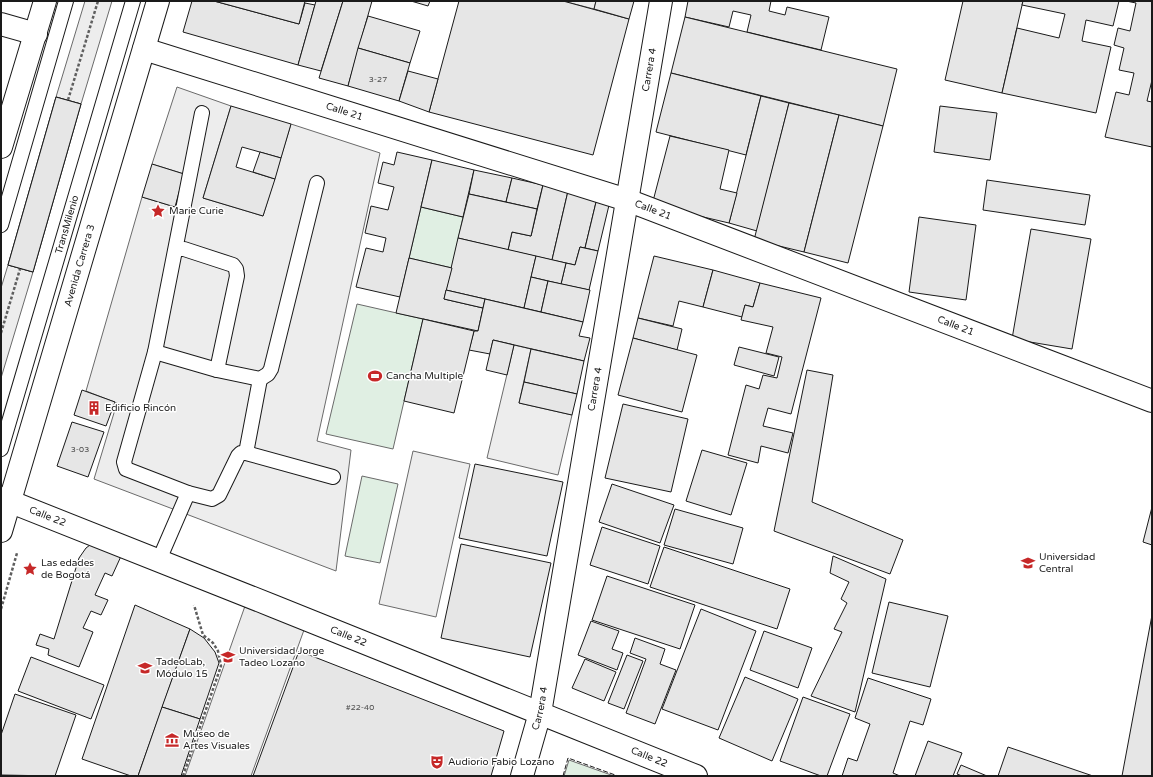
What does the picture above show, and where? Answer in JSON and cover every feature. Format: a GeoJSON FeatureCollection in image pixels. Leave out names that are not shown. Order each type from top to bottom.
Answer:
{"type":"FeatureCollection","features":[{"type":"Feature","properties":{"kind":"street"},"geometry":{"type":"LineString","coordinates":[[1,147],[45,1]]}},
{"type":"Feature","properties":{"kind":"street","name":"Avenida Carrera 3"},"geometry":{"type":"LineString","coordinates":[[1,531],[5,500],[158,1]]}},
{"type":"Feature","properties":{"kind":"street","name":"Carrera 4"},"geometry":{"type":"LineString","coordinates":[[522,776],[540,713],[661,1]]}},
{"type":"Feature","properties":{"kind":"street"},"geometry":{"type":"LineString","coordinates":[[1,24],[36,34]]}},
{"type":"Feature","properties":{"kind":"street","name":"Calle 21"},"geometry":{"type":"LineString","coordinates":[[144,49],[628,200],[1152,401]]}},
{"type":"Feature","properties":{"kind":"street","name":"Calle 22"},"geometry":{"type":"LineString","coordinates":[[5,500],[159,560],[696,776]]}},
{"type":"Feature","properties":{"kind":"lane"},"geometry":{"type":"LineString","coordinates":[[1,226],[66,1]]}},
{"type":"Feature","properties":{"kind":"lane","name":"TransMilenio"},"geometry":{"type":"LineString","coordinates":[[1,448],[132,1]]}},
{"type":"Feature","properties":{"kind":"lane"},"geometry":{"type":"LineString","coordinates":[[202,113],[155,352],[124,462],[126,469],[188,493],[212,499],[219,495],[240,453],[246,453],[333,477]]}},
{"type":"Feature","properties":{"kind":"lane"},"geometry":{"type":"LineString","coordinates":[[155,352],[217,370],[260,379],[268,374],[271,369],[317,183]]}},
{"type":"Feature","properties":{"kind":"lane"},"geometry":{"type":"LineString","coordinates":[[175,252],[178,249],[184,249],[233,265],[236,269],[237,276],[217,370]]}},
{"type":"Feature","properties":{"kind":"lane"},"geometry":{"type":"LineString","coordinates":[[246,453],[260,379]]}},
{"type":"Feature","properties":{"kind":"lane"},"geometry":{"type":"LineString","coordinates":[[159,560],[188,493]]}},
{"type":"Feature","properties":{"kind":"path"},"geometry":{"type":"LineString","coordinates":[[68,100],[98,1]]}},
{"type":"Feature","properties":{"kind":"path"},"geometry":{"type":"LineString","coordinates":[[1,333],[20,268]]}},
{"type":"Feature","properties":{"kind":"path"},"geometry":{"type":"LineString","coordinates":[[1,609],[17,552]]}},
{"type":"Feature","properties":{"kind":"path"},"geometry":{"type":"LineString","coordinates":[[183,776],[221,666],[218,651],[213,643],[203,635],[193,601]]}},
{"type":"Feature","properties":{"kind":"green space"},"geometry":{"type":"Polygon","coordinates":[[[421,207],[463,217],[452,268],[409,258],[421,207]]]}},
{"type":"Feature","properties":{"kind":"green space","name":"Cancha Multiple"},"geometry":{"type":"Polygon","coordinates":[[[357,304],[423,319],[393,449],[326,434],[357,304]]]}},
{"type":"Feature","properties":{"kind":"green space"},"geometry":{"type":"Polygon","coordinates":[[[362,476],[398,484],[380,563],[345,556],[362,476]]]}},
{"type":"Feature","properties":{"kind":"green space"},"geometry":{"type":"Polygon","coordinates":[[[569,760],[614,776],[564,776],[569,760]]]}},
{"type":"Feature","properties":{"kind":"shaded area"},"geometry":{"type":"Polygon","coordinates":[[[85,1],[112,1],[81,104],[56,97],[85,1]]]}},
{"type":"Feature","properties":{"kind":"shaded area"},"geometry":{"type":"Polygon","coordinates":[[[563,1],[596,1],[594,9],[563,1]]]}},
{"type":"Feature","properties":{"kind":"shaded area"},"geometry":{"type":"Polygon","coordinates":[[[177,87],[231,106],[203,198],[263,216],[291,124],[380,153],[317,441],[351,450],[336,571],[94,479],[117,403],[86,391],[142,197],[175,207],[184,174],[152,164],[177,87]]]}},
{"type":"Feature","properties":{"kind":"shaded area"},"geometry":{"type":"Polygon","coordinates":[[[8,265],[33,272],[1,378],[1,288],[8,265]]]}},
{"type":"Feature","properties":{"kind":"shaded area"},"geometry":{"type":"Polygon","coordinates":[[[514,345],[531,349],[519,403],[572,415],[558,475],[487,458],[514,345]]]}},
{"type":"Feature","properties":{"kind":"shaded area"},"geometry":{"type":"Polygon","coordinates":[[[413,451],[470,464],[436,617],[379,604],[413,451]]]}},
{"type":"Feature","properties":{"kind":"shaded area"},"geometry":{"type":"Polygon","coordinates":[[[245,606],[304,630],[251,776],[185,776],[245,606]]]}},
{"type":"Feature","properties":{"kind":"building"},"geometry":{"type":"Polygon","coordinates":[[[192,1],[214,1],[299,24],[305,3],[315,5],[298,65],[183,32],[192,1]]]}},
{"type":"Feature","properties":{"kind":"building"},"geometry":{"type":"Polygon","coordinates":[[[214,1],[305,1],[299,24],[214,1]]]}},
{"type":"Feature","properties":{"kind":"building"},"geometry":{"type":"Polygon","coordinates":[[[316,1],[343,1],[321,71],[298,65],[316,1]]]}},
{"type":"Feature","properties":{"kind":"building"},"geometry":{"type":"Polygon","coordinates":[[[343,1],[372,1],[348,86],[319,78],[343,1]]]}},
{"type":"Feature","properties":{"kind":"building"},"geometry":{"type":"Polygon","coordinates":[[[411,1],[430,1],[428,6],[411,1]]]}},
{"type":"Feature","properties":{"kind":"building"},"geometry":{"type":"Polygon","coordinates":[[[459,1],[563,1],[629,19],[593,155],[429,112],[459,1]]]}},
{"type":"Feature","properties":{"kind":"building"},"geometry":{"type":"Polygon","coordinates":[[[596,1],[634,1],[629,19],[594,9],[596,1]]]}},
{"type":"Feature","properties":{"kind":"building"},"geometry":{"type":"Polygon","coordinates":[[[688,1],[771,1],[769,11],[785,15],[787,7],[829,17],[821,50],[747,32],[751,15],[733,11],[729,27],[685,17],[688,1]]]}},
{"type":"Feature","properties":{"kind":"building"},"geometry":{"type":"Polygon","coordinates":[[[963,1],[1023,1],[1002,93],[945,80],[963,1]]]}},
{"type":"Feature","properties":{"kind":"building"},"geometry":{"type":"Polygon","coordinates":[[[1023,1],[1119,1],[1113,26],[1086,20],[1082,41],[1111,47],[1096,113],[1002,93],[1017,28],[1059,38],[1065,14],[1022,5],[1023,1]]]}},
{"type":"Feature","properties":{"kind":"building"},"geometry":{"type":"Polygon","coordinates":[[[1126,1],[1152,1],[1152,80],[1147,101],[1152,102],[1152,147],[1105,137],[1116,92],[1129,95],[1134,73],[1119,70],[1124,48],[1114,45],[1118,28],[1130,31],[1136,3],[1126,1]]]}},
{"type":"Feature","properties":{"kind":"building"},"geometry":{"type":"Polygon","coordinates":[[[368,16],[420,31],[410,63],[358,48],[368,16]]]}},
{"type":"Feature","properties":{"kind":"building"},"geometry":{"type":"Polygon","coordinates":[[[685,17],[897,69],[883,126],[671,73],[685,17]]]}},
{"type":"Feature","properties":{"kind":"building"},"geometry":{"type":"Polygon","coordinates":[[[358,48],[410,63],[399,101],[348,86],[358,48]]]}},
{"type":"Feature","properties":{"kind":"building"},"geometry":{"type":"Polygon","coordinates":[[[408,71],[438,79],[429,112],[399,101],[408,71]]]}},
{"type":"Feature","properties":{"kind":"building"},"geometry":{"type":"Polygon","coordinates":[[[671,73],[761,96],[746,155],[656,132],[671,73]]]}},
{"type":"Feature","properties":{"kind":"building"},"geometry":{"type":"Polygon","coordinates":[[[761,96],[789,103],[757,231],[729,223],[761,96]]]}},
{"type":"Feature","properties":{"kind":"building"},"geometry":{"type":"Polygon","coordinates":[[[56,97],[81,104],[33,272],[8,265],[56,97]]]}},
{"type":"Feature","properties":{"kind":"building"},"geometry":{"type":"Polygon","coordinates":[[[56,97],[81,104],[33,272],[8,265],[56,97]]]}},
{"type":"Feature","properties":{"kind":"building"},"geometry":{"type":"Polygon","coordinates":[[[789,103],[839,115],[804,252],[754,240],[789,103]]]}},
{"type":"Feature","properties":{"kind":"building"},"geometry":{"type":"Polygon","coordinates":[[[231,106],[291,124],[281,158],[242,147],[236,167],[275,179],[263,216],[203,198],[231,106]]]}},
{"type":"Feature","properties":{"kind":"building"},"geometry":{"type":"Polygon","coordinates":[[[940,106],[997,113],[990,160],[934,152],[940,106]]]}},
{"type":"Feature","properties":{"kind":"building"},"geometry":{"type":"Polygon","coordinates":[[[839,115],[883,126],[848,263],[804,252],[839,115]]]}},
{"type":"Feature","properties":{"kind":"building"},"geometry":{"type":"Polygon","coordinates":[[[670,136],[729,150],[720,189],[737,193],[729,223],[652,205],[670,136]]]}},
{"type":"Feature","properties":{"kind":"building"},"geometry":{"type":"Polygon","coordinates":[[[260,152],[281,158],[275,179],[253,172],[260,152]]]}},
{"type":"Feature","properties":{"kind":"building"},"geometry":{"type":"Polygon","coordinates":[[[397,152],[432,160],[400,297],[356,287],[366,248],[383,252],[386,238],[365,233],[371,206],[388,210],[394,187],[378,183],[383,162],[394,165],[397,152]]]}},
{"type":"Feature","properties":{"kind":"building"},"geometry":{"type":"Polygon","coordinates":[[[432,160],[474,170],[463,217],[421,207],[432,160]]]}},
{"type":"Feature","properties":{"kind":"building"},"geometry":{"type":"Polygon","coordinates":[[[152,164],[184,174],[175,207],[142,197],[152,164]]]}},
{"type":"Feature","properties":{"kind":"building"},"geometry":{"type":"Polygon","coordinates":[[[474,170],[512,178],[506,202],[469,194],[474,170]]]}},
{"type":"Feature","properties":{"kind":"building"},"geometry":{"type":"Polygon","coordinates":[[[512,178],[543,185],[537,209],[506,202],[512,178]]]}},
{"type":"Feature","properties":{"kind":"building"},"geometry":{"type":"Polygon","coordinates":[[[987,180],[1090,195],[1085,225],[983,210],[987,180]]]}},
{"type":"Feature","properties":{"kind":"building"},"geometry":{"type":"Polygon","coordinates":[[[543,185],[568,191],[552,260],[508,250],[512,232],[531,236],[543,185]]]}},
{"type":"Feature","properties":{"kind":"building"},"geometry":{"type":"Polygon","coordinates":[[[568,191],[597,198],[585,248],[580,247],[575,265],[552,260],[568,191]]]}},
{"type":"Feature","properties":{"kind":"building"},"geometry":{"type":"Polygon","coordinates":[[[469,194],[537,209],[531,236],[512,232],[508,250],[458,238],[469,194]]]}},
{"type":"Feature","properties":{"kind":"building"},"geometry":{"type":"Polygon","coordinates":[[[597,198],[610,201],[598,251],[585,248],[597,198]]]}},
{"type":"Feature","properties":{"kind":"building"},"geometry":{"type":"Polygon","coordinates":[[[919,217],[976,225],[966,300],[909,292],[919,217]]]}},
{"type":"Feature","properties":{"kind":"building"},"geometry":{"type":"Polygon","coordinates":[[[1031,229],[1091,239],[1072,349],[1012,339],[1031,229]]]}},
{"type":"Feature","properties":{"kind":"building"},"geometry":{"type":"Polygon","coordinates":[[[458,238],[536,256],[524,308],[446,290],[458,238]]]}},
{"type":"Feature","properties":{"kind":"building"},"geometry":{"type":"Polygon","coordinates":[[[580,247],[598,251],[589,290],[561,284],[566,263],[575,265],[580,247]]]}},
{"type":"Feature","properties":{"kind":"building"},"geometry":{"type":"Polygon","coordinates":[[[536,256],[566,263],[561,284],[531,277],[536,256]]]}},
{"type":"Feature","properties":{"kind":"building"},"geometry":{"type":"Polygon","coordinates":[[[654,256],[713,270],[703,307],[679,301],[673,326],[638,318],[654,256]]]}},
{"type":"Feature","properties":{"kind":"building"},"geometry":{"type":"Polygon","coordinates":[[[409,258],[452,268],[444,299],[483,308],[478,331],[396,313],[409,258]]]}},
{"type":"Feature","properties":{"kind":"building"},"geometry":{"type":"Polygon","coordinates":[[[713,270],[760,283],[753,307],[745,305],[742,317],[703,307],[713,270]]]}},
{"type":"Feature","properties":{"kind":"building"},"geometry":{"type":"Polygon","coordinates":[[[531,277],[548,281],[541,312],[524,308],[531,277]]]}},
{"type":"Feature","properties":{"kind":"building"},"geometry":{"type":"Polygon","coordinates":[[[548,281],[590,290],[583,322],[541,312],[548,281]]]}},
{"type":"Feature","properties":{"kind":"building"},"geometry":{"type":"Polygon","coordinates":[[[760,283],[821,298],[791,414],[768,408],[763,426],[793,433],[788,453],[761,446],[758,463],[728,455],[746,385],[759,389],[763,375],[777,378],[782,357],[766,353],[773,327],[741,320],[745,305],[753,307],[760,283]]]}},
{"type":"Feature","properties":{"kind":"building"},"geometry":{"type":"Polygon","coordinates":[[[446,290],[485,299],[483,308],[444,299],[446,290]]]}},
{"type":"Feature","properties":{"kind":"building"},"geometry":{"type":"Polygon","coordinates":[[[485,299],[583,322],[579,336],[590,338],[584,361],[493,340],[490,354],[469,350],[474,331],[478,331],[485,299]]]}},
{"type":"Feature","properties":{"kind":"building"},"geometry":{"type":"Polygon","coordinates":[[[638,318],[682,329],[677,350],[633,338],[638,318]]]}},
{"type":"Feature","properties":{"kind":"building"},"geometry":{"type":"Polygon","coordinates":[[[423,319],[474,331],[454,413],[404,401],[423,319]]]}},
{"type":"Feature","properties":{"kind":"building"},"geometry":{"type":"Polygon","coordinates":[[[633,338],[697,355],[682,412],[618,395],[633,338]]]}},
{"type":"Feature","properties":{"kind":"building"},"geometry":{"type":"Polygon","coordinates":[[[493,340],[514,345],[507,375],[486,370],[493,340]]]}},
{"type":"Feature","properties":{"kind":"building"},"geometry":{"type":"Polygon","coordinates":[[[739,347],[779,357],[774,376],[734,365],[739,347]]]}},
{"type":"Feature","properties":{"kind":"building"},"geometry":{"type":"Polygon","coordinates":[[[531,349],[584,361],[577,394],[524,382],[531,349]]]}},
{"type":"Feature","properties":{"kind":"building"},"geometry":{"type":"Polygon","coordinates":[[[807,370],[833,375],[812,502],[903,540],[890,574],[774,531],[807,370]]]}},
{"type":"Feature","properties":{"kind":"building"},"geometry":{"type":"Polygon","coordinates":[[[524,382],[577,394],[572,415],[519,403],[524,382]]]}},
{"type":"Feature","properties":{"kind":"building","name":"Edificio Rincón"},"geometry":{"type":"Polygon","coordinates":[[[82,390],[115,402],[106,426],[74,415],[82,390]]]}},
{"type":"Feature","properties":{"kind":"building"},"geometry":{"type":"Polygon","coordinates":[[[623,404],[688,419],[671,492],[605,478],[623,404]]]}},
{"type":"Feature","properties":{"kind":"building"},"geometry":{"type":"Polygon","coordinates":[[[72,422],[104,432],[88,477],[57,466],[72,422]]]}},
{"type":"Feature","properties":{"kind":"building"},"geometry":{"type":"Polygon","coordinates":[[[702,450],[747,463],[731,515],[686,501],[702,450]]]}},
{"type":"Feature","properties":{"kind":"building"},"geometry":{"type":"Polygon","coordinates":[[[475,464],[563,482],[547,556],[459,538],[475,464]]]}},
{"type":"Feature","properties":{"kind":"building"},"geometry":{"type":"Polygon","coordinates":[[[612,484],[674,505],[660,543],[599,522],[612,484]]]}},
{"type":"Feature","properties":{"kind":"building"},"geometry":{"type":"Polygon","coordinates":[[[1152,507],[1152,545],[1143,542],[1152,507]]]}},
{"type":"Feature","properties":{"kind":"building"},"geometry":{"type":"Polygon","coordinates":[[[675,509],[743,528],[733,564],[664,545],[675,509]]]}},
{"type":"Feature","properties":{"kind":"building"},"geometry":{"type":"Polygon","coordinates":[[[602,527],[660,546],[648,584],[590,565],[602,527]]]}},
{"type":"Feature","properties":{"kind":"building"},"geometry":{"type":"Polygon","coordinates":[[[461,544],[551,563],[530,657],[441,638],[461,544]]]}},
{"type":"Feature","properties":{"kind":"building"},"geometry":{"type":"Polygon","coordinates":[[[90,545],[122,554],[112,576],[105,573],[95,595],[108,600],[101,615],[91,611],[83,628],[93,632],[79,667],[48,655],[49,649],[36,645],[40,634],[54,639],[79,558],[90,545]]]}},
{"type":"Feature","properties":{"kind":"building"},"geometry":{"type":"Polygon","coordinates":[[[664,547],[790,589],[777,629],[650,587],[664,547]]]}},
{"type":"Feature","properties":{"kind":"building"},"geometry":{"type":"Polygon","coordinates":[[[833,556],[886,579],[855,712],[811,696],[842,632],[834,629],[847,603],[841,599],[849,582],[830,573],[833,556]]]}},
{"type":"Feature","properties":{"kind":"building"},"geometry":{"type":"Polygon","coordinates":[[[607,576],[695,605],[680,649],[592,620],[607,576]]]}},
{"type":"Feature","properties":{"kind":"building"},"geometry":{"type":"Polygon","coordinates":[[[889,602],[948,616],[930,687],[872,673],[889,602]]]}},
{"type":"Feature","properties":{"kind":"building","name":"TadeoLab, Módulo 15"},"geometry":{"type":"Polygon","coordinates":[[[135,605],[190,629],[138,776],[131,776],[82,759],[135,605]]]}},
{"type":"Feature","properties":{"kind":"building"},"geometry":{"type":"Polygon","coordinates":[[[701,609],[756,631],[718,730],[662,709],[701,609]]]}},
{"type":"Feature","properties":{"kind":"building"},"geometry":{"type":"Polygon","coordinates":[[[1152,615],[1152,776],[1122,776],[1152,615]]]}},
{"type":"Feature","properties":{"kind":"building"},"geometry":{"type":"Polygon","coordinates":[[[591,621],[619,631],[612,649],[623,653],[617,670],[578,655],[591,621]]]}},
{"type":"Feature","properties":{"kind":"building"},"geometry":{"type":"Polygon","coordinates":[[[190,629],[204,638],[215,652],[219,663],[200,719],[162,707],[190,629]]]}},
{"type":"Feature","properties":{"kind":"building"},"geometry":{"type":"Polygon","coordinates":[[[764,631],[812,648],[798,688],[750,670],[764,631]]]}},
{"type":"Feature","properties":{"kind":"building"},"geometry":{"type":"Polygon","coordinates":[[[635,638],[665,649],[660,664],[676,670],[655,724],[626,713],[646,659],[630,653],[635,638]]]}},
{"type":"Feature","properties":{"kind":"building"},"geometry":{"type":"Polygon","coordinates":[[[299,651],[504,731],[491,776],[253,776],[299,651]]]}},
{"type":"Feature","properties":{"kind":"building"},"geometry":{"type":"Polygon","coordinates":[[[627,655],[643,661],[624,709],[608,703],[627,655]]]}},
{"type":"Feature","properties":{"kind":"building"},"geometry":{"type":"Polygon","coordinates":[[[31,657],[104,685],[91,719],[18,691],[31,657]]]}},
{"type":"Feature","properties":{"kind":"building"},"geometry":{"type":"Polygon","coordinates":[[[585,659],[616,672],[604,701],[572,688],[585,659]]]}},
{"type":"Feature","properties":{"kind":"building"},"geometry":{"type":"Polygon","coordinates":[[[745,677],[798,699],[772,761],[719,738],[745,677]]]}},
{"type":"Feature","properties":{"kind":"building"},"geometry":{"type":"Polygon","coordinates":[[[868,678],[931,699],[923,725],[910,721],[893,773],[900,776],[842,776],[848,758],[857,761],[870,724],[855,718],[868,678]]]}},
{"type":"Feature","properties":{"kind":"building"},"geometry":{"type":"Polygon","coordinates":[[[15,694],[76,715],[55,776],[1,775],[1,735],[15,694]]]}},
{"type":"Feature","properties":{"kind":"building"},"geometry":{"type":"Polygon","coordinates":[[[803,697],[850,714],[827,776],[821,776],[780,761],[803,697]]]}},
{"type":"Feature","properties":{"kind":"building","name":"Museo de Artes Visuales"},"geometry":{"type":"Polygon","coordinates":[[[162,707],[200,719],[181,776],[138,776],[162,707]]]}},
{"type":"Feature","properties":{"kind":"building"},"geometry":{"type":"Polygon","coordinates":[[[928,741],[962,753],[953,776],[915,776],[928,741]]]}},
{"type":"Feature","properties":{"kind":"building"},"geometry":{"type":"Polygon","coordinates":[[[1008,747],[1093,776],[998,776],[1008,747]]]}},
{"type":"Feature","properties":{"kind":"building"},"geometry":{"type":"Polygon","coordinates":[[[961,765],[987,776],[962,776],[957,774],[961,765]]]}},
{"type":"Feature","properties":{"kind":"fence"},"geometry":{"type":"LineString","coordinates":[[563,776],[568,758],[618,776]]}},
{"type":"Feature","properties":{"kind":"place","name":"Marie Curie"},"geometry":{"type":"Point","coordinates":[158,211]}},
{"type":"Feature","properties":{"kind":"place","name":"Cancha Multiple"},"geometry":{"type":"Point","coordinates":[375,376]}},
{"type":"Feature","properties":{"kind":"place","name":"Edificio Rincón"},"geometry":{"type":"Point","coordinates":[94,408]}},
{"type":"Feature","properties":{"kind":"place","name":"Universidad Central"},"geometry":{"type":"Point","coordinates":[1028,563]}},
{"type":"Feature","properties":{"kind":"place","name":"Las edades de Bogotá"},"geometry":{"type":"Point","coordinates":[30,569]}},
{"type":"Feature","properties":{"kind":"place","name":"Universidad Jorge Tadeo Lozano"},"geometry":{"type":"Point","coordinates":[228,657]}},
{"type":"Feature","properties":{"kind":"place","name":"TadeoLab, Módulo 15"},"geometry":{"type":"Point","coordinates":[145,668]}},
{"type":"Feature","properties":{"kind":"place","name":"Museo de Artes Visuales"},"geometry":{"type":"Point","coordinates":[172,740]}},
{"type":"Feature","properties":{"kind":"place","name":"Audiorio Fabio Lozano"},"geometry":{"type":"Point","coordinates":[437,762]}}]}
